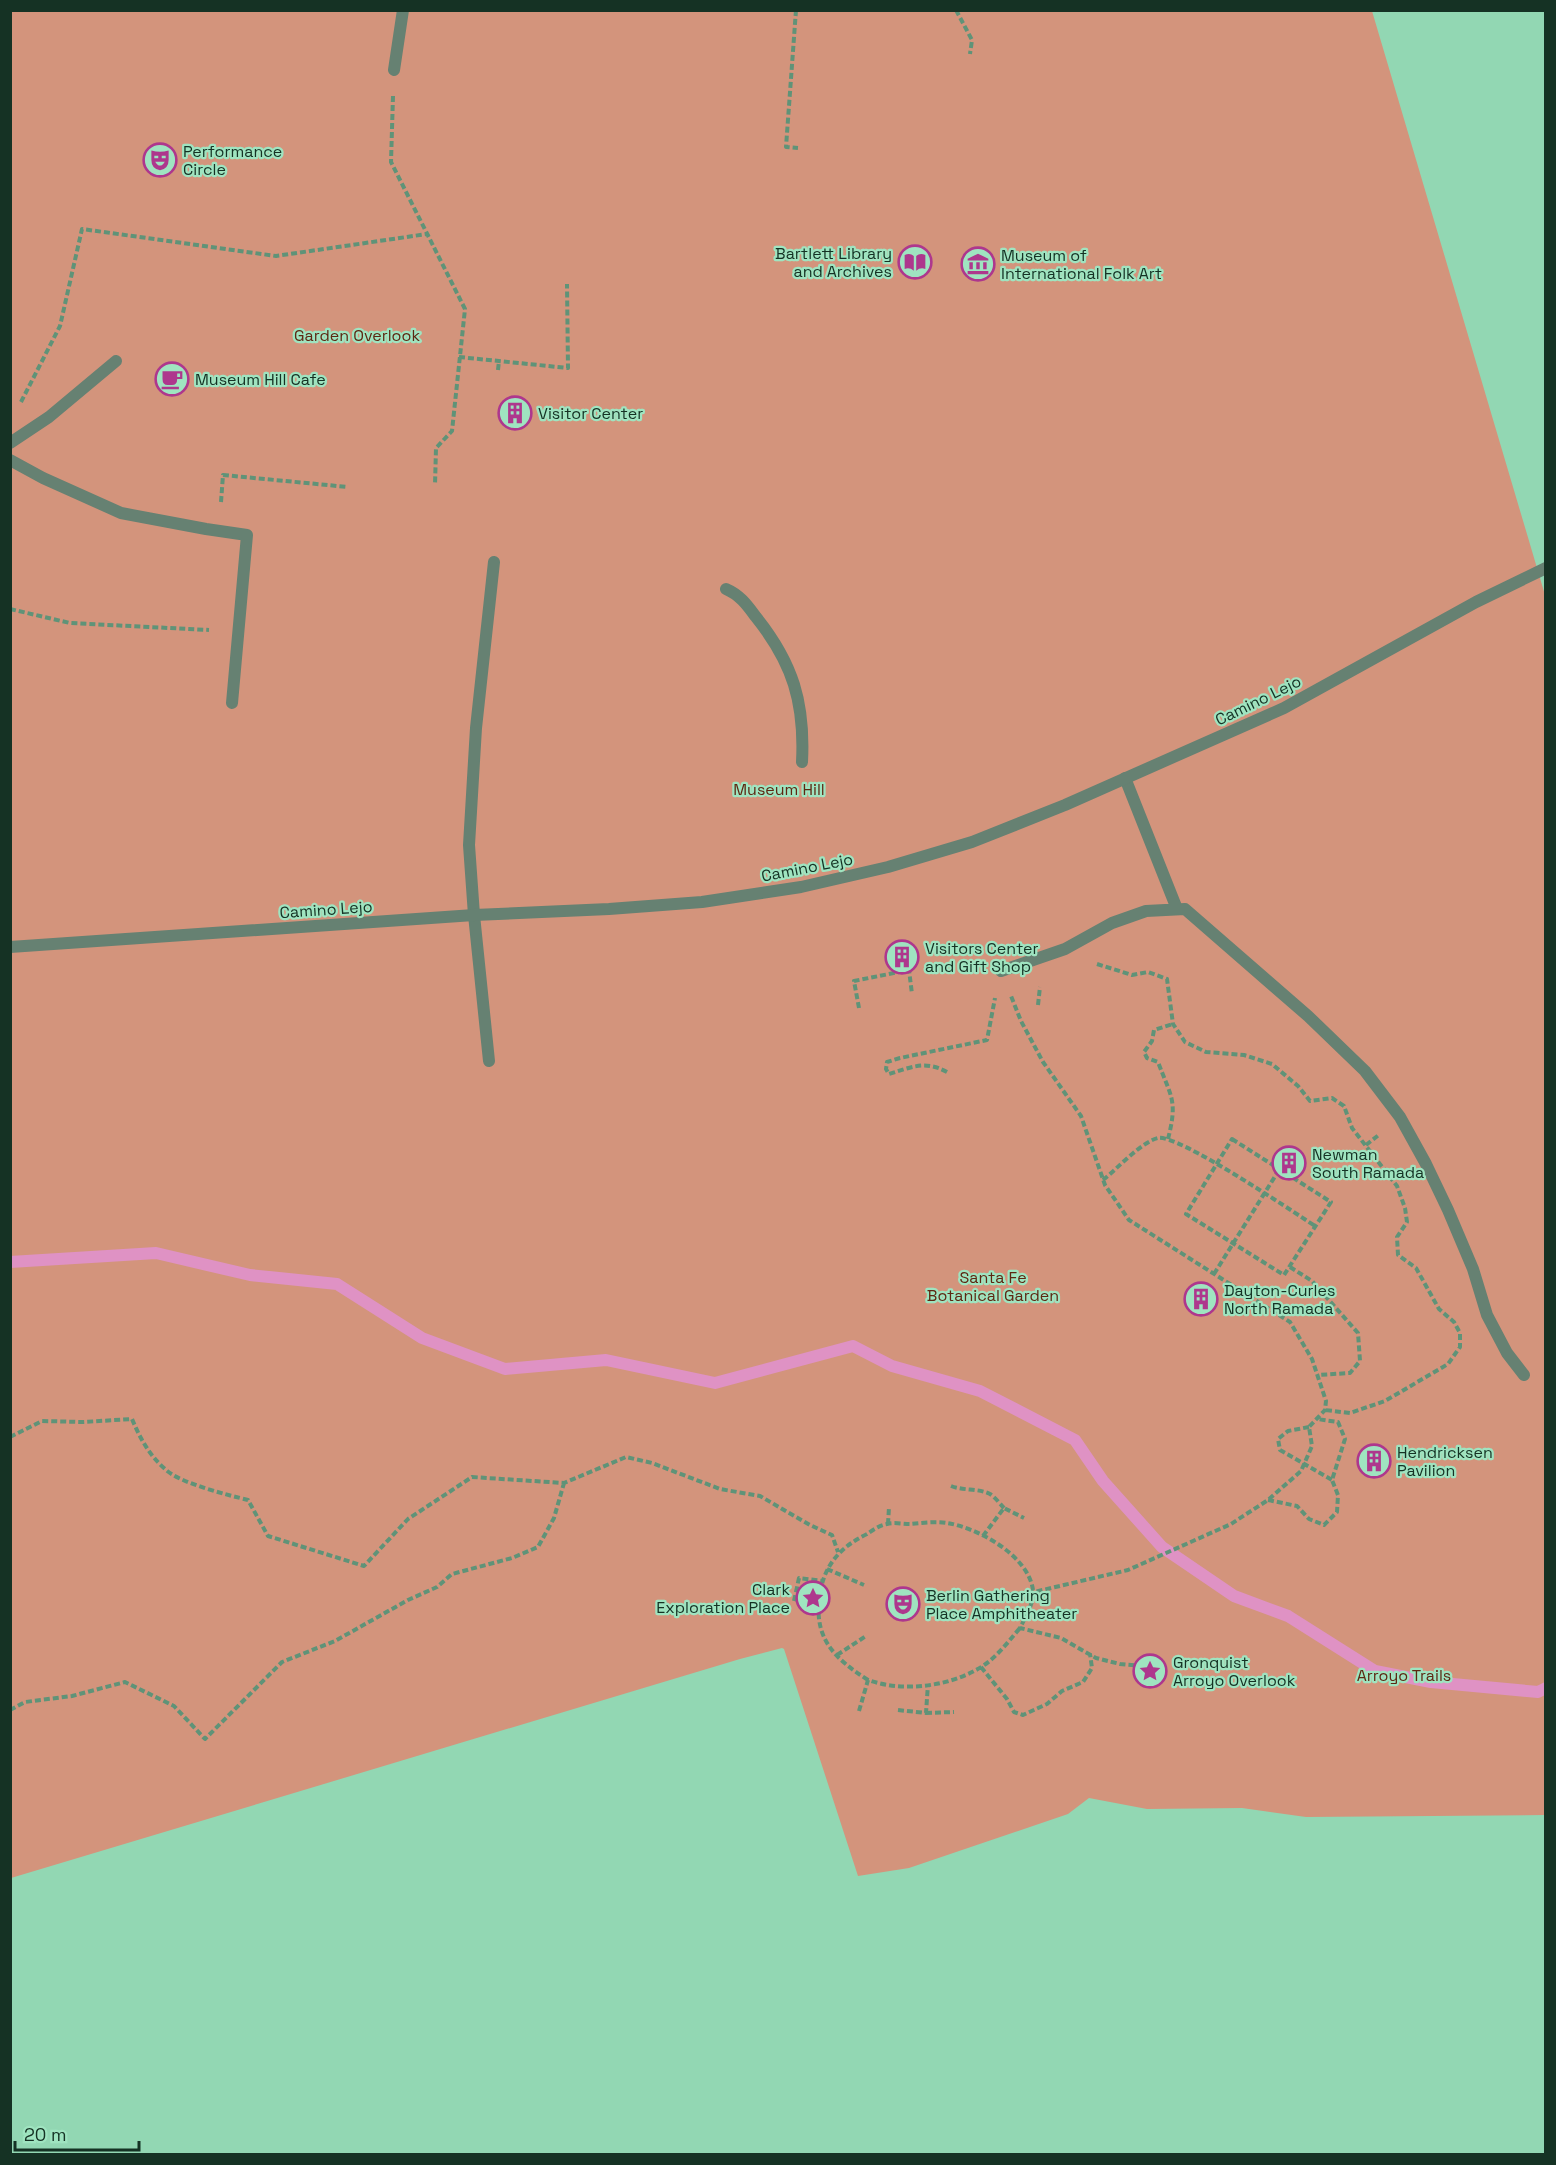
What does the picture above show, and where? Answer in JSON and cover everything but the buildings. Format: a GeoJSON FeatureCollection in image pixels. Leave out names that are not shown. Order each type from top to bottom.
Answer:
{"type":"FeatureCollection","features":[{"type":"Feature","properties":{"kind":"street"},"geometry":{"type":"LineString","coordinates":[[394,70],[403,10]]}},
{"type":"Feature","properties":{"kind":"street"},"geometry":{"type":"LineString","coordinates":[[10,442],[49,417],[116,361]]}},
{"type":"Feature","properties":{"kind":"street"},"geometry":{"type":"LineString","coordinates":[[10,460],[43,478],[121,513],[248,535],[232,703]]}},
{"type":"Feature","properties":{"kind":"street"},"geometry":{"type":"LineString","coordinates":[[489,1061],[469,845],[474,752],[494,562]]}},
{"type":"Feature","properties":{"kind":"street","name":"Camino Lejo"},"geometry":{"type":"LineString","coordinates":[[10,947],[474,915],[702,902],[801,888],[888,867],[972,842],[1284,708],[1476,602],[1545,568]]}},
{"type":"Feature","properties":{"kind":"street"},"geometry":{"type":"LineString","coordinates":[[726,589],[737,594],[752,611],[772,636],[787,661],[795,682],[800,713],[802,762]]}},
{"type":"Feature","properties":{"kind":"street"},"geometry":{"type":"LineString","coordinates":[[1125,778],[1178,909]]}},
{"type":"Feature","properties":{"kind":"street"},"geometry":{"type":"LineString","coordinates":[[1000,971],[1065,949],[1112,923],[1146,911],[1185,909],[1308,1016],[1365,1071],[1400,1117],[1448,1210],[1473,1269],[1488,1315],[1507,1353],[1524,1375]]}},
{"type":"Feature","properties":{"kind":"path"},"geometry":{"type":"LineString","coordinates":[[796,10],[786,147],[798,148]]}},
{"type":"Feature","properties":{"kind":"path"},"geometry":{"type":"LineString","coordinates":[[956,10],[972,40],[970,54]]}},
{"type":"Feature","properties":{"kind":"path"},"geometry":{"type":"LineString","coordinates":[[394,70],[391,162],[465,309],[452,431],[436,448],[435,484]]}},
{"type":"Feature","properties":{"kind":"path"},"geometry":{"type":"LineString","coordinates":[[16,411],[60,326],[82,229],[276,256],[427,234]]}},
{"type":"Feature","properties":{"kind":"path"},"geometry":{"type":"LineString","coordinates":[[459,357],[568,368],[567,284]]}},
{"type":"Feature","properties":{"kind":"path"},"geometry":{"type":"LineString","coordinates":[[498,370],[499,361]]}},
{"type":"Feature","properties":{"kind":"path"},"geometry":{"type":"LineString","coordinates":[[10,609],[70,623],[209,630]]}},
{"type":"Feature","properties":{"kind":"path"},"geometry":{"type":"LineString","coordinates":[[1091,964],[1098,963],[1115,971],[1132,975],[1148,972],[1167,979],[1173,1024],[1185,1042],[1206,1052],[1244,1054],[1272,1064],[1298,1086],[1310,1101],[1332,1098],[1344,1106],[1352,1128],[1397,1186],[1405,1208],[1407,1222],[1397,1237],[1398,1255],[1416,1268],[1439,1309],[1454,1322],[1460,1333],[1460,1347],[1448,1364],[1385,1401],[1350,1413],[1325,1410]]}},
{"type":"Feature","properties":{"kind":"path"},"geometry":{"type":"LineString","coordinates":[[859,1008],[854,981],[909,970],[912,994]]}},
{"type":"Feature","properties":{"kind":"path"},"geometry":{"type":"LineString","coordinates":[[947,1072],[929,1065],[916,1066],[889,1074],[886,1070],[887,1062],[900,1058],[987,1040],[1000,971]]}},
{"type":"Feature","properties":{"kind":"path"},"geometry":{"type":"LineString","coordinates":[[1038,1005],[1038,994],[1042,981]]}},
{"type":"Feature","properties":{"kind":"path"},"geometry":{"type":"LineString","coordinates":[[1019,1015],[1043,1062],[1081,1116],[1105,1185],[1129,1220],[1290,1322],[1312,1359],[1326,1401],[1325,1410],[1309,1427],[1288,1431],[1278,1439],[1280,1450],[1332,1480]]}},
{"type":"Feature","properties":{"kind":"path"},"geometry":{"type":"LineString","coordinates":[[1168,1139],[1173,1119],[1170,1089],[1158,1062],[1147,1058],[1144,1052],[1152,1041],[1155,1030],[1173,1024]]}},
{"type":"Feature","properties":{"kind":"path"},"geometry":{"type":"LineString","coordinates":[[1103,1180],[1151,1140],[1162,1137],[1217,1164],[1315,1226]]}},
{"type":"Feature","properties":{"kind":"path"},"geometry":{"type":"LineString","coordinates":[[1232,1139],[1279,1170],[1330,1202],[1284,1275],[1186,1214],[1232,1139]]}},
{"type":"Feature","properties":{"kind":"path"},"geometry":{"type":"LineString","coordinates":[[1214,1274],[1279,1170]]}},
{"type":"Feature","properties":{"kind":"path"},"geometry":{"type":"LineString","coordinates":[[1290,1267],[1312,1281],[1358,1334],[1360,1361],[1350,1373],[1318,1375]]}},
{"type":"Feature","properties":{"kind":"path"},"geometry":{"type":"LineString","coordinates":[[10,1437],[42,1421],[83,1422],[132,1419],[143,1444],[166,1472],[210,1490],[248,1500],[268,1536],[364,1566],[408,1519],[472,1477],[564,1483],[626,1457],[652,1463],[720,1489],[760,1496],[800,1520],[832,1535],[838,1552]]}},
{"type":"Feature","properties":{"kind":"path"},"geometry":{"type":"LineString","coordinates":[[1268,1500],[1297,1506],[1309,1520],[1324,1525],[1336,1512],[1338,1496],[1332,1480],[1345,1438],[1338,1422],[1316,1419]]}},
{"type":"Feature","properties":{"kind":"path"},"geometry":{"type":"LineString","coordinates":[[947,1600],[1034,1592],[1128,1570],[1231,1524],[1268,1500],[1300,1471],[1312,1446],[1309,1427]]}},
{"type":"Feature","properties":{"kind":"path"},"geometry":{"type":"LineString","coordinates":[[10,1710],[25,1702],[72,1696],[125,1682],[174,1706],[205,1739],[282,1662],[335,1641],[408,1600],[437,1587],[452,1574],[512,1558],[538,1546],[554,1518],[564,1483]]}},
{"type":"Feature","properties":{"kind":"path"},"geometry":{"type":"LineString","coordinates":[[951,1486],[962,1491],[976,1490],[991,1494],[1004,1508],[1024,1518]]}},
{"type":"Feature","properties":{"kind":"path"},"geometry":{"type":"LineString","coordinates":[[888,1524],[889,1507]]}},
{"type":"Feature","properties":{"kind":"path"},"geometry":{"type":"LineString","coordinates":[[983,1536],[1004,1508]]}},
{"type":"Feature","properties":{"kind":"path"},"geometry":{"type":"LineString","coordinates":[[947,1523],[972,1530],[1009,1552],[1023,1567],[1034,1592],[1020,1628],[1000,1651],[981,1667],[962,1676],[928,1684],[900,1688],[882,1685],[868,1680],[848,1667],[827,1644],[818,1624],[823,1581],[827,1569],[838,1552],[854,1540],[888,1524],[947,1523]]}},
{"type":"Feature","properties":{"kind":"path"},"geometry":{"type":"LineString","coordinates":[[827,1569],[864,1585]]}},
{"type":"Feature","properties":{"kind":"path"},"geometry":{"type":"LineString","coordinates":[[794,1601],[799,1578],[823,1581]]}},
{"type":"Feature","properties":{"kind":"path"},"geometry":{"type":"LineString","coordinates":[[1020,1628],[1061,1638],[1096,1658],[1120,1664],[1156,1667]]}},
{"type":"Feature","properties":{"kind":"path"},"geometry":{"type":"LineString","coordinates":[[837,1655],[866,1636]]}},
{"type":"Feature","properties":{"kind":"path"},"geometry":{"type":"LineString","coordinates":[[981,1667],[1007,1699],[1014,1712],[1023,1715],[1047,1704],[1062,1691],[1083,1682],[1092,1668],[1090,1653]]}},
{"type":"Feature","properties":{"kind":"path"},"geometry":{"type":"LineString","coordinates":[[859,1710],[868,1680]]}},
{"type":"Feature","properties":{"kind":"path"},"geometry":{"type":"LineString","coordinates":[[926,1713],[928,1684]]}},
{"type":"Feature","properties":{"kind":"path"},"geometry":{"type":"LineString","coordinates":[[898,1710],[926,1713],[954,1712]]}},
{"type":"Feature","properties":{"kind":"green space","name":"Museum Hill"},"geometry":{"type":"Polygon","coordinates":[[[11,11],[1372,11],[1545,595],[1545,1815],[1306,1817],[1242,1808],[1147,1809],[1089,1798],[1068,1814],[909,1868],[858,1876],[782,1648],[11,1878],[11,11]]]}},
{"type":"Feature","properties":{"kind":"waterway"},"geometry":{"type":"LineString","coordinates":[[10,1262],[156,1253],[250,1275],[337,1284],[422,1338],[505,1369],[606,1360],[715,1383],[853,1346],[892,1366],[980,1391],[1075,1440],[1103,1481],[1162,1547],[1234,1596],[1288,1616],[1375,1671],[1431,1682],[1538,1692],[1546,1688]]}},
{"type":"Feature","properties":{"kind":"place","name":"Performance Circle"},"geometry":{"type":"Point","coordinates":[160,160]}},
{"type":"Feature","properties":{"kind":"place","name":"Bartlett Library and Archives"},"geometry":{"type":"Point","coordinates":[915,262]}},
{"type":"Feature","properties":{"kind":"place","name":"Museum of International Folk Art"},"geometry":{"type":"Point","coordinates":[978,264]}},
{"type":"Feature","properties":{"kind":"place","name":"Museum Hill Cafe"},"geometry":{"type":"Point","coordinates":[172,379]}},
{"type":"Feature","properties":{"kind":"place","name":"Visitor Center"},"geometry":{"type":"Point","coordinates":[515,413]}},
{"type":"Feature","properties":{"kind":"place","name":"Visitors Center and Gift Shop"},"geometry":{"type":"Point","coordinates":[902,957]}},
{"type":"Feature","properties":{"kind":"place","name":"Newman South Ramada"},"geometry":{"type":"Point","coordinates":[1289,1163]}},
{"type":"Feature","properties":{"kind":"place","name":"Dayton-Curles North Ramada"},"geometry":{"type":"Point","coordinates":[1201,1299]}},
{"type":"Feature","properties":{"kind":"place","name":"Hendricksen Pavilion"},"geometry":{"type":"Point","coordinates":[1374,1461]}},
{"type":"Feature","properties":{"kind":"place","name":"Clark Exploration Place"},"geometry":{"type":"Point","coordinates":[813,1598]}},
{"type":"Feature","properties":{"kind":"place","name":"Berlin Gathering Place Amphitheater"},"geometry":{"type":"Point","coordinates":[903,1604]}},
{"type":"Feature","properties":{"kind":"place","name":"Gronquist Arroyo Overlook"},"geometry":{"type":"Point","coordinates":[1150,1671]}},
{"type":"Feature","properties":{"kind":"park label","name":"Garden Overlook"},"geometry":{"type":"Point","coordinates":[357,335]}},
{"type":"Feature","properties":{"kind":"park label","name":"Santa Fe Botanical Garden"},"geometry":{"type":"Point","coordinates":[993,1286]}},
{"type":"Feature","properties":{"kind":"park label","name":"Arroyo Trails"},"geometry":{"type":"Point","coordinates":[1404,1675]}}]}
